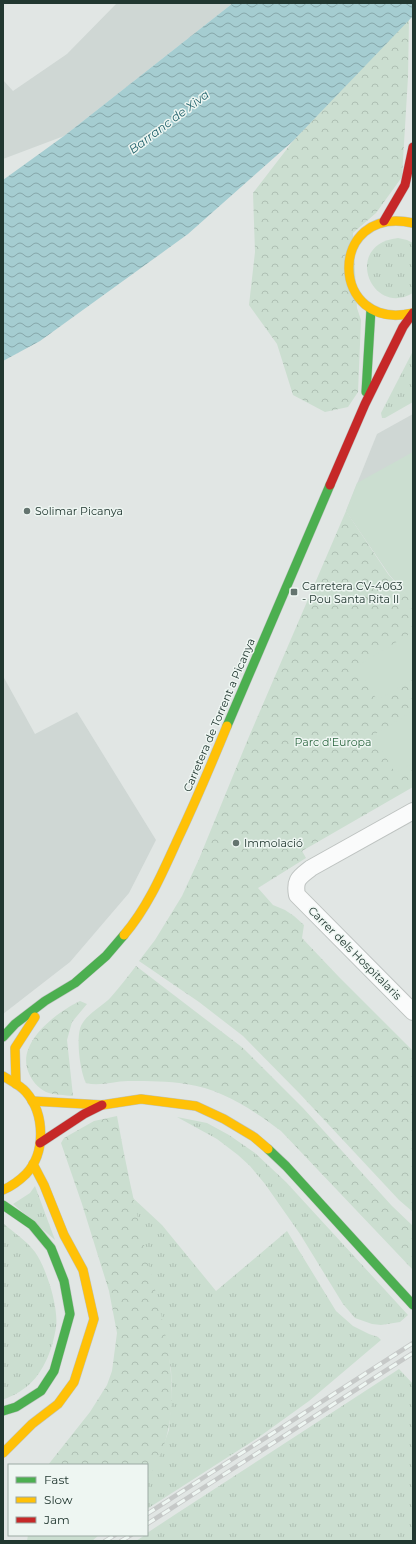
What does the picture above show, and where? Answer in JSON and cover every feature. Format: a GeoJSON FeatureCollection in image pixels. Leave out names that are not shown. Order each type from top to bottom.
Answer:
{"type":"FeatureCollection","features":[{"type":"Feature","properties":{"kind":"main road"},"geometry":{"type":"LineString","coordinates":[[384,221],[405,185],[413,147]]}},
{"type":"Feature","properties":{"kind":"main road"},"geometry":{"type":"LineString","coordinates":[[413,223],[400,220],[384,221],[372,227],[360,237],[351,252],[348,268],[351,284],[359,298],[371,309],[384,315],[399,316],[413,313]]}},
{"type":"Feature","properties":{"kind":"main road"},"geometry":{"type":"LineString","coordinates":[[365,404],[371,309]]}},
{"type":"Feature","properties":{"kind":"main road","name":"Carretera de Torrent a Picanya"},"geometry":{"type":"LineString","coordinates":[[3,1037],[16,1024],[45,1001],[75,983],[100,960],[137,919],[158,883],[189,816],[365,404],[402,327],[413,313]]}},
{"type":"Feature","properties":{"kind":"main road","name":"Carretera de Torrent a Picanya"},"geometry":{"type":"LineString","coordinates":[[16,1084],[15,1048],[45,1001]]}},
{"type":"Feature","properties":{"kind":"main road"},"geometry":{"type":"LineString","coordinates":[[3,1076],[25,1092],[38,1115],[41,1129],[38,1154],[33,1164],[23,1178],[3,1190]]}},
{"type":"Feature","properties":{"kind":"main road"},"geometry":{"type":"LineString","coordinates":[[32,1102],[102,1105],[141,1099],[196,1106],[224,1118],[254,1137],[286,1166],[413,1305]]}},
{"type":"Feature","properties":{"kind":"main road"},"geometry":{"type":"LineString","coordinates":[[40,1143],[84,1114],[102,1105]]}},
{"type":"Feature","properties":{"kind":"main road"},"geometry":{"type":"LineString","coordinates":[[3,1453],[32,1424],[58,1404],[74,1382],[94,1319],[83,1270],[64,1235],[44,1185],[33,1164]]}},
{"type":"Feature","properties":{"kind":"main road"},"geometry":{"type":"LineString","coordinates":[[3,1205],[32,1225],[51,1248],[64,1281],[70,1314],[54,1370],[41,1391],[16,1407],[3,1410]]}},
{"type":"Feature","properties":{"kind":"street","name":"Carrer dels Hospitalaris"},"geometry":{"type":"LineString","coordinates":[[413,811],[311,868],[298,878],[295,886],[297,895],[413,1012]]}},
{"type":"Feature","properties":{"kind":"shaded area"},"geometry":{"type":"Polygon","coordinates":[[[117,3],[233,3],[64,136],[3,159],[3,80],[13,91],[67,54],[117,3]]]}},
{"type":"Feature","properties":{"kind":"shaded area"},"geometry":{"type":"Polygon","coordinates":[[[413,414],[413,602],[389,574],[346,511],[377,434],[413,414]]]}},
{"type":"Feature","properties":{"kind":"shaded area"},"geometry":{"type":"Polygon","coordinates":[[[3,676],[35,734],[77,712],[156,840],[129,893],[70,962],[3,1014],[3,676]]]}},
{"type":"Feature","properties":{"kind":"green space"},"geometry":{"type":"Polygon","coordinates":[[[409,19],[408,77],[402,177],[376,213],[353,233],[357,308],[361,320],[358,392],[348,407],[325,412],[293,395],[277,344],[249,305],[255,252],[253,193],[293,141],[409,19]]]}},
{"type":"Feature","properties":{"kind":"green space"},"geometry":{"type":"Polygon","coordinates":[[[398,238],[413,243],[413,293],[398,298],[385,296],[375,288],[369,277],[367,265],[371,253],[381,243],[398,238]]]}},
{"type":"Feature","properties":{"kind":"green space"},"geometry":{"type":"Polygon","coordinates":[[[413,351],[413,402],[385,418],[382,418],[381,413],[413,351]]]}},
{"type":"Feature","properties":{"kind":"green space"},"geometry":{"type":"Polygon","coordinates":[[[413,452],[412,602],[389,574],[346,511],[357,483],[413,452]]]}},
{"type":"Feature","properties":{"kind":"green space","name":"Parc d'Europa"},"geometry":{"type":"Polygon","coordinates":[[[346,511],[388,574],[413,602],[413,787],[302,851],[306,858],[258,888],[273,905],[285,910],[304,925],[302,938],[413,1051],[413,1212],[399,1200],[300,1094],[243,1036],[199,1002],[139,961],[155,940],[182,896],[346,511]]]}},
{"type":"Feature","properties":{"kind":"green space"},"geometry":{"type":"Polygon","coordinates":[[[413,632],[413,679],[377,700],[357,666],[413,632]]]}},
{"type":"Feature","properties":{"kind":"green space"},"geometry":{"type":"Polygon","coordinates":[[[413,711],[413,763],[395,773],[373,735],[413,711]]]}},
{"type":"Feature","properties":{"kind":"green space"},"geometry":{"type":"Polygon","coordinates":[[[136,966],[243,1048],[303,1108],[392,1206],[413,1226],[413,1270],[281,1131],[248,1108],[212,1090],[179,1083],[158,1081],[125,1081],[97,1084],[86,1083],[79,1054],[79,1036],[82,1024],[88,1016],[111,997],[136,966]]]}},
{"type":"Feature","properties":{"kind":"green space"},"geometry":{"type":"Polygon","coordinates":[[[80,1001],[87,1004],[72,1022],[67,1040],[73,1096],[46,1092],[35,1083],[29,1074],[26,1060],[28,1049],[41,1029],[61,1012],[80,1001]]]}},
{"type":"Feature","properties":{"kind":"green space"},"geometry":{"type":"Polygon","coordinates":[[[117,1116],[134,1202],[166,1339],[172,1397],[169,1425],[161,1453],[148,1477],[148,1464],[49,1464],[90,1412],[107,1385],[112,1371],[117,1333],[109,1291],[61,1143],[64,1138],[94,1121],[117,1116]]]}},
{"type":"Feature","properties":{"kind":"green space"},"geometry":{"type":"Polygon","coordinates":[[[177,1117],[207,1123],[229,1135],[255,1153],[286,1182],[408,1315],[400,1322],[381,1325],[372,1324],[355,1318],[343,1304],[300,1234],[265,1184],[250,1166],[217,1139],[177,1117]]]}},
{"type":"Feature","properties":{"kind":"green space"},"geometry":{"type":"Polygon","coordinates":[[[35,1186],[55,1240],[13,1204],[30,1193],[35,1186]]]}},
{"type":"Feature","properties":{"kind":"green space"},"geometry":{"type":"Polygon","coordinates":[[[133,1198],[162,1225],[216,1291],[287,1231],[336,1311],[353,1326],[378,1337],[381,1340],[309,1401],[259,1437],[148,1508],[148,1477],[160,1454],[169,1430],[172,1389],[171,1370],[165,1337],[133,1198]]]}},
{"type":"Feature","properties":{"kind":"green space"},"geometry":{"type":"Polygon","coordinates":[[[3,1223],[28,1244],[39,1259],[54,1299],[56,1309],[56,1327],[49,1353],[41,1371],[29,1385],[18,1393],[3,1400],[3,1223]]]}},
{"type":"Feature","properties":{"kind":"green space"},"geometry":{"type":"Polygon","coordinates":[[[399,1369],[413,1384],[413,1541],[136,1541],[144,1536],[148,1536],[148,1532],[399,1369]]]}},
{"type":"Feature","properties":{"kind":"green space"},"geometry":{"type":"Polygon","coordinates":[[[28,1536],[98,1536],[92,1541],[27,1541],[28,1536]]]}},
{"type":"Feature","properties":{"kind":"water","name":"Barranc de Xiva"},"geometry":{"type":"Polygon","coordinates":[[[233,3],[413,3],[413,16],[293,141],[188,234],[40,341],[3,361],[3,180],[64,136],[233,3]]]}},
{"type":"Feature","properties":{"kind":"railway"},"geometry":{"type":"LineString","coordinates":[[148,1513],[413,1343]]}},
{"type":"Feature","properties":{"kind":"railway"},"geometry":{"type":"LineString","coordinates":[[148,1523],[413,1353]]}},
{"type":"Feature","properties":{"kind":"railway"},"geometry":{"type":"LineString","coordinates":[[105,1541],[113,1536]]}},
{"type":"Feature","properties":{"kind":"railway"},"geometry":{"type":"LineString","coordinates":[[121,1541],[129,1536]]}},
{"type":"Feature","properties":{"kind":"traffic: fast"},"geometry":{"type":"LineString","coordinates":[[366,392],[371,309]]}},
{"type":"Feature","properties":{"kind":"traffic: fast"},"geometry":{"type":"LineString","coordinates":[[227,726],[330,485]]}},
{"type":"Feature","properties":{"kind":"traffic: fast"},"geometry":{"type":"LineString","coordinates":[[3,1037],[15,1024],[45,1001],[75,983],[106,956],[124,935]]}},
{"type":"Feature","properties":{"kind":"traffic: fast"},"geometry":{"type":"LineString","coordinates":[[268,1149],[286,1166],[413,1305]]}},
{"type":"Feature","properties":{"kind":"traffic: fast"},"geometry":{"type":"LineString","coordinates":[[3,1205],[32,1225],[51,1248],[64,1281],[70,1314],[54,1371],[41,1391],[16,1407],[3,1411]]}},
{"type":"Feature","properties":{"kind":"traffic: slow"},"geometry":{"type":"LineString","coordinates":[[413,223],[385,222],[364,232],[353,248],[349,268],[353,288],[365,305],[385,314],[413,313]]}},
{"type":"Feature","properties":{"kind":"traffic: slow"},"geometry":{"type":"LineString","coordinates":[[124,935],[147,903],[159,879],[196,800],[227,726]]}},
{"type":"Feature","properties":{"kind":"traffic: slow"},"geometry":{"type":"LineString","coordinates":[[16,1084],[15,1048],[35,1017]]}},
{"type":"Feature","properties":{"kind":"traffic: slow"},"geometry":{"type":"LineString","coordinates":[[3,1076],[21,1087],[26,1092],[37,1111],[41,1133],[40,1145],[33,1165],[21,1179],[3,1190]]}},
{"type":"Feature","properties":{"kind":"traffic: slow"},"geometry":{"type":"LineString","coordinates":[[32,1101],[102,1105],[141,1099],[196,1106],[224,1119],[254,1137],[268,1149]]}},
{"type":"Feature","properties":{"kind":"traffic: slow"},"geometry":{"type":"LineString","coordinates":[[3,1453],[32,1424],[58,1404],[74,1382],[94,1319],[83,1270],[64,1235],[44,1185],[33,1164]]}},
{"type":"Feature","properties":{"kind":"traffic: jam"},"geometry":{"type":"LineString","coordinates":[[384,221],[405,185],[413,147]]}},
{"type":"Feature","properties":{"kind":"traffic: jam"},"geometry":{"type":"LineString","coordinates":[[330,485],[365,404],[403,327],[413,313]]}},
{"type":"Feature","properties":{"kind":"traffic: jam"},"geometry":{"type":"LineString","coordinates":[[40,1143],[84,1114],[102,1105]]}},
{"type":"Feature","properties":{"kind":"place","name":"Solimar Picanya"},"geometry":{"type":"Point","coordinates":[27,511]}},
{"type":"Feature","properties":{"kind":"place","name":"Carretera CV-4063 - Pou Santa Rita II"},"geometry":{"type":"Point","coordinates":[294,592]}},
{"type":"Feature","properties":{"kind":"place","name":"Immolació"},"geometry":{"type":"Point","coordinates":[236,843]}}]}
